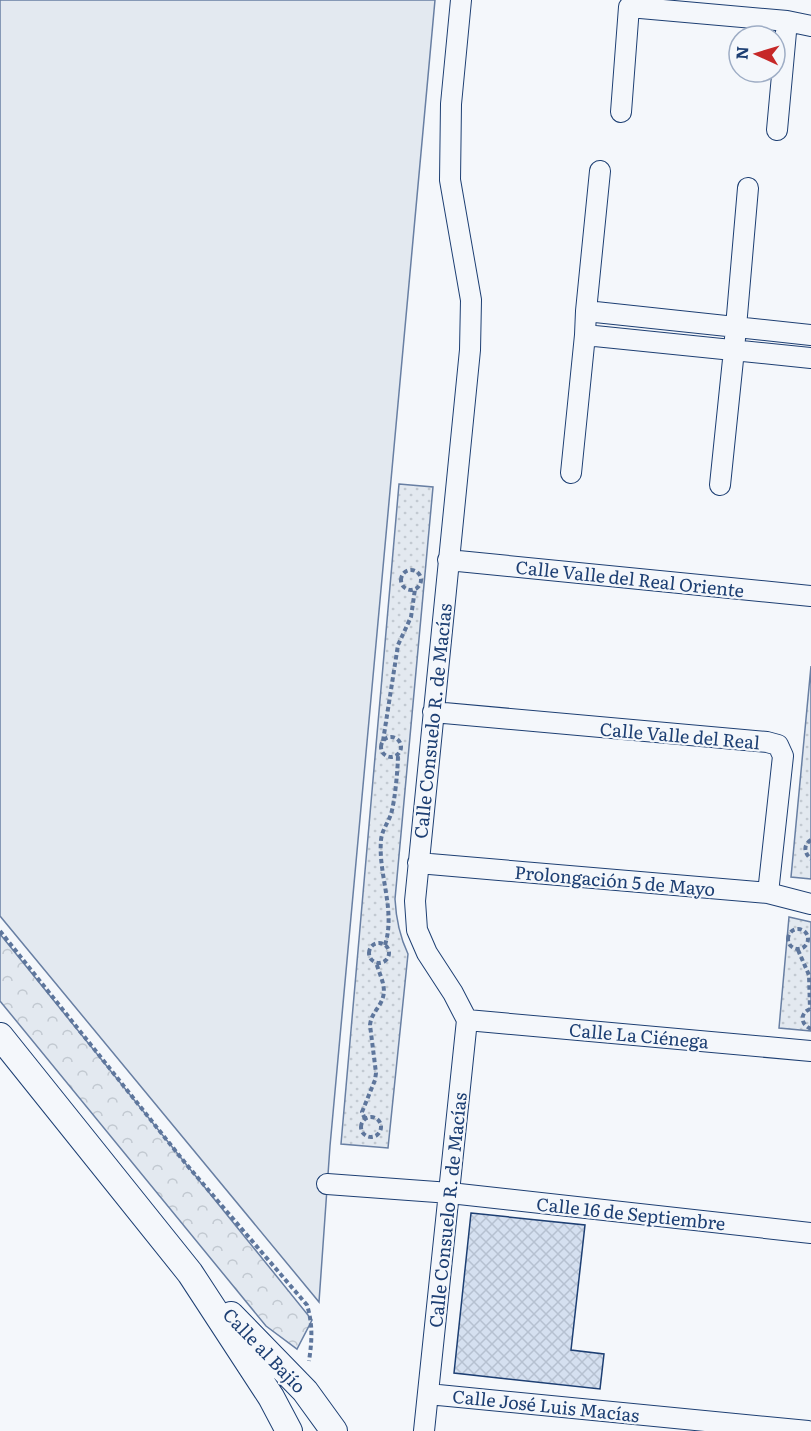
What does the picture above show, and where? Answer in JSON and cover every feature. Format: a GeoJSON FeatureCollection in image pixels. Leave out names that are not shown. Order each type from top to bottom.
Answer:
{"type":"FeatureCollection","features":[{"type":"Feature","properties":{"kind":"street","name":"Calle Consuelo R. de Macías"},"geometry":{"type":"LineString","coordinates":[[424,1431],[467,1020],[417,930],[415,901],[470,350],[471,300],[450,180],[451,104],[461,0]]}},
{"type":"Feature","properties":{"kind":"street"},"geometry":{"type":"LineString","coordinates":[[621,112],[629,7],[787,21],[811,26]]}},
{"type":"Feature","properties":{"kind":"street"},"geometry":{"type":"LineString","coordinates":[[777,130],[787,21]]}},
{"type":"Feature","properties":{"kind":"street"},"geometry":{"type":"LineString","coordinates":[[571,473],[600,171]]}},
{"type":"Feature","properties":{"kind":"street"},"geometry":{"type":"LineString","coordinates":[[720,485],[748,188]]}},
{"type":"Feature","properties":{"kind":"street"},"geometry":{"type":"LineString","coordinates":[[586,311],[811,335]]}},
{"type":"Feature","properties":{"kind":"street"},"geometry":{"type":"LineString","coordinates":[[585,335],[811,358]]}},
{"type":"Feature","properties":{"kind":"street","name":"Calle Valle del Real Oriente"},"geometry":{"type":"LineString","coordinates":[[448,560],[811,596]]}},
{"type":"Feature","properties":{"kind":"street","name":"Calle Valle del Real"},"geometry":{"type":"LineString","coordinates":[[434,712],[778,745],[783,756],[768,893]]}},
{"type":"Feature","properties":{"kind":"street","name":"Prolongación 5 de Mayo"},"geometry":{"type":"LineString","coordinates":[[418,863],[768,893],[811,904]]}},
{"type":"Feature","properties":{"kind":"street","name":"Calle La Ciénega"},"geometry":{"type":"LineString","coordinates":[[467,1020],[811,1051]]}},
{"type":"Feature","properties":{"kind":"street"},"geometry":{"type":"LineString","coordinates":[[0,1036],[190,1273],[271,1397],[289,1431]]}},
{"type":"Feature","properties":{"kind":"street","name":"Calle 16 de Septiembre"},"geometry":{"type":"LineString","coordinates":[[327,1184],[450,1193],[811,1233]]}},
{"type":"Feature","properties":{"kind":"street","name":"Calle al Bajío"},"geometry":{"type":"LineString","coordinates":[[190,1273],[302,1387],[334,1431]]}},
{"type":"Feature","properties":{"kind":"street","name":"Calle José Luis Macías"},"geometry":{"type":"LineString","coordinates":[[428,1394],[808,1431]]}},
{"type":"Feature","properties":{"kind":"path"},"geometry":{"type":"LineString","coordinates":[[398,754],[392,757],[385,756],[381,750],[398,645],[411,617],[415,589],[420,584],[421,578],[415,570],[408,570],[403,574],[401,583],[408,589],[415,589]]}},
{"type":"Feature","properties":{"kind":"path"},"geometry":{"type":"LineString","coordinates":[[376,962],[383,962],[388,957],[385,945],[388,899],[381,867],[381,841],[382,832],[393,804],[400,745],[397,739],[391,737],[383,741]]}},
{"type":"Feature","properties":{"kind":"path"},"geometry":{"type":"LineString","coordinates":[[811,840],[805,849],[811,859]]}},
{"type":"Feature","properties":{"kind":"path"},"geometry":{"type":"LineString","coordinates":[[798,950],[805,947],[808,938],[805,932],[796,929],[789,936],[788,943],[792,948],[798,950],[810,980],[811,1009],[804,1012],[802,1018],[804,1024],[811,1029]]}},
{"type":"Feature","properties":{"kind":"path"},"geometry":{"type":"LineString","coordinates":[[0,931],[186,1164],[307,1305],[312,1320],[312,1336],[309,1362],[302,1387]]}},
{"type":"Feature","properties":{"kind":"path"},"geometry":{"type":"LineString","coordinates":[[365,1119],[362,1112],[376,1073],[371,1018],[383,998],[384,991],[384,983],[376,962],[369,956],[370,947],[376,943],[385,945]]}},
{"type":"Feature","properties":{"kind":"path"},"geometry":{"type":"LineString","coordinates":[[374,1118],[379,1122],[380,1132],[375,1136],[365,1136],[361,1131],[361,1124],[365,1119],[374,1118]]}},
{"type":"Feature","properties":{"kind":"green space"},"geometry":{"type":"Polygon","coordinates":[[[0,0],[435,0],[330,1146],[319,1302],[0,916],[0,0]]]}},
{"type":"Feature","properties":{"kind":"green space"},"geometry":{"type":"Polygon","coordinates":[[[399,484],[433,487],[395,899],[398,927],[408,954],[388,1148],[341,1144],[399,484]]]}},
{"type":"Feature","properties":{"kind":"green space"},"geometry":{"type":"Polygon","coordinates":[[[811,666],[811,879],[791,877],[811,666]]]}},
{"type":"Feature","properties":{"kind":"green space"},"geometry":{"type":"Polygon","coordinates":[[[789,917],[811,922],[811,1031],[779,1028],[789,917]]]}},
{"type":"Feature","properties":{"kind":"green space"},"geometry":{"type":"Polygon","coordinates":[[[0,934],[312,1320],[297,1349],[266,1326],[0,1001],[0,934]]]}},
{"type":"Feature","properties":{"kind":"building"},"geometry":{"type":"Polygon","coordinates":[[[471,1213],[585,1225],[571,1350],[604,1354],[600,1389],[454,1373],[471,1213]]]}}]}
